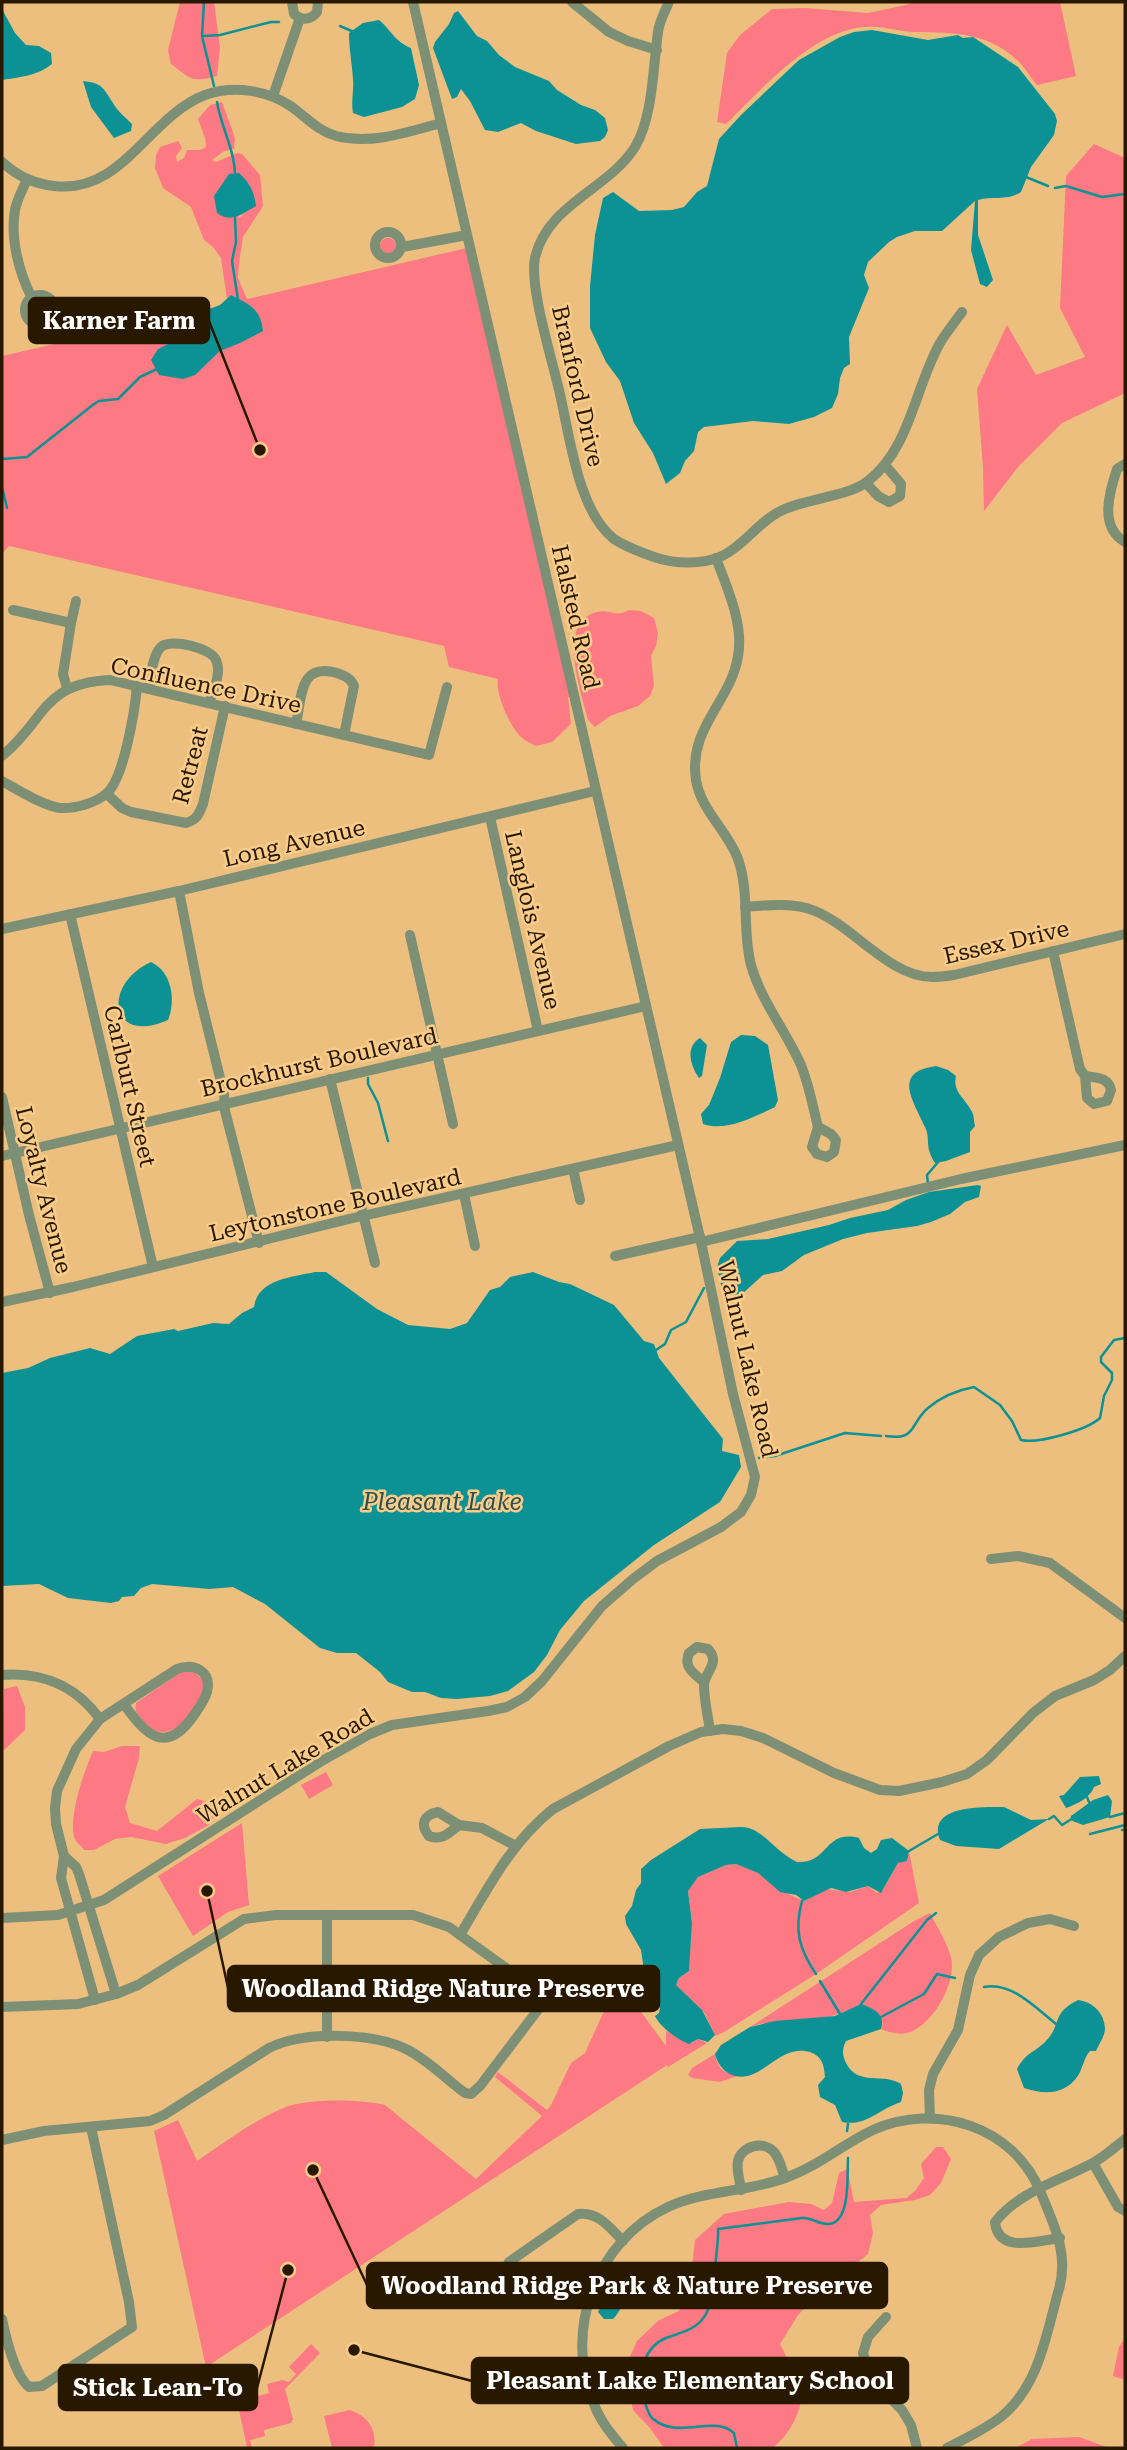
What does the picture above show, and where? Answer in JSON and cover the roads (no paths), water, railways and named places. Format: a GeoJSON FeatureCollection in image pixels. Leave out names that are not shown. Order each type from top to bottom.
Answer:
{"type":"FeatureCollection","features":[{"type":"Feature","properties":{"kind":"street"},"geometry":{"type":"LineString","coordinates":[[292,2],[292,10],[300,18],[307,19],[316,15],[318,2]]}},
{"type":"Feature","properties":{"kind":"street","name":"Halsted Road"},"geometry":{"type":"LineString","coordinates":[[413,2],[700,1239]]}},
{"type":"Feature","properties":{"kind":"street"},"geometry":{"type":"LineString","coordinates":[[572,2],[609,32],[657,50]]}},
{"type":"Feature","properties":{"kind":"street","name":"Branford Drive"},"geometry":{"type":"LineString","coordinates":[[669,2],[658,29],[648,109],[634,148],[618,168],[560,214],[539,247],[535,259],[536,292],[586,502],[594,516],[616,540],[660,559],[694,562],[716,558],[735,548],[775,513],[866,483],[885,464],[916,402],[939,344],[962,313]]}},
{"type":"Feature","properties":{"kind":"street"},"geometry":{"type":"LineString","coordinates":[[273,96],[300,18]]}},
{"type":"Feature","properties":{"kind":"street"},"geometry":{"type":"LineString","coordinates":[[2,162],[27,179],[59,187],[89,183],[108,174],[178,111],[205,96],[237,90],[273,96],[327,133],[353,139],[384,138],[441,123]]}},
{"type":"Feature","properties":{"kind":"street"},"geometry":{"type":"LineString","coordinates":[[27,179],[16,205],[14,230],[25,284],[32,298]]}},
{"type":"Feature","properties":{"kind":"street"},"geometry":{"type":"LineString","coordinates":[[402,247],[467,235]]}},
{"type":"Feature","properties":{"kind":"street"},"geometry":{"type":"LineString","coordinates":[[866,483],[889,502],[900,496],[901,484],[885,464]]}},
{"type":"Feature","properties":{"kind":"street"},"geometry":{"type":"LineString","coordinates":[[1125,464],[1117,470],[1108,508],[1114,533],[1125,542]]}},
{"type":"Feature","properties":{"kind":"street"},"geometry":{"type":"LineString","coordinates":[[716,558],[735,617],[740,644],[731,677],[699,738],[695,771],[700,797],[737,855],[742,871],[748,951],[752,966],[758,984],[801,1065],[818,1127]]}},
{"type":"Feature","properties":{"kind":"street"},"geometry":{"type":"LineString","coordinates":[[2,756],[28,730],[56,695],[67,688],[63,674],[76,601]]}},
{"type":"Feature","properties":{"kind":"street"},"geometry":{"type":"LineString","coordinates":[[13,610],[71,623]]}},
{"type":"Feature","properties":{"kind":"street"},"geometry":{"type":"LineString","coordinates":[[149,689],[152,667],[160,648],[176,643],[200,648],[212,653],[218,663],[209,703]]}},
{"type":"Feature","properties":{"kind":"street"},"geometry":{"type":"LineString","coordinates":[[296,724],[309,674],[327,671],[352,680],[354,686],[344,735]]}},
{"type":"Feature","properties":{"kind":"street","name":"Confluence Drive"},"geometry":{"type":"LineString","coordinates":[[67,688],[91,681],[110,680],[429,755]]}},
{"type":"Feature","properties":{"kind":"street"},"geometry":{"type":"LineString","coordinates":[[2,781],[58,807],[76,807],[107,794],[123,759],[137,686]]}},
{"type":"Feature","properties":{"kind":"street"},"geometry":{"type":"LineString","coordinates":[[430,769],[429,755],[447,687]]}},
{"type":"Feature","properties":{"kind":"street","name":"Retreat"},"geometry":{"type":"LineString","coordinates":[[107,794],[122,808],[131,812],[177,822],[192,822],[203,804],[225,706]]}},
{"type":"Feature","properties":{"kind":"street","name":"Long Avenue"},"geometry":{"type":"LineString","coordinates":[[2,929],[178,891],[595,791]]}},
{"type":"Feature","properties":{"kind":"street","name":"Langlois Avenue"},"geometry":{"type":"LineString","coordinates":[[490,817],[538,1031]]}},
{"type":"Feature","properties":{"kind":"street"},"geometry":{"type":"LineString","coordinates":[[178,891],[199,993],[259,1243]]}},
{"type":"Feature","properties":{"kind":"street","name":"Essex Drive"},"geometry":{"type":"LineString","coordinates":[[745,906],[772,905],[813,910],[854,934],[894,964],[914,974],[931,978],[954,975],[1125,934]]}},
{"type":"Feature","properties":{"kind":"street","name":"Carlburt Street"},"geometry":{"type":"LineString","coordinates":[[70,914],[153,1267]]}},
{"type":"Feature","properties":{"kind":"street"},"geometry":{"type":"LineString","coordinates":[[410,935],[453,1124]]}},
{"type":"Feature","properties":{"kind":"street"},"geometry":{"type":"LineString","coordinates":[[1053,951],[1080,1069],[1085,1076]]}},
{"type":"Feature","properties":{"kind":"street","name":"Brockhurst Boulevard"},"geometry":{"type":"LineString","coordinates":[[2,1156],[646,1006]]}},
{"type":"Feature","properties":{"kind":"street"},"geometry":{"type":"LineString","coordinates":[[330,1079],[375,1263]]}},
{"type":"Feature","properties":{"kind":"street","name":"Loyalty Avenue"},"geometry":{"type":"LineString","coordinates":[[2,1097],[50,1293]]}},
{"type":"Feature","properties":{"kind":"street","name":"Leytonstone Boulevard"},"geometry":{"type":"LineString","coordinates":[[2,1302],[678,1145]]}},
{"type":"Feature","properties":{"kind":"street","name":"Walnut Lake Road"},"geometry":{"type":"LineString","coordinates":[[2,1918],[39,1917],[89,1907],[122,1889],[320,1762],[391,1725],[507,1707],[525,1697],[542,1681],[602,1606],[633,1579],[657,1561],[721,1527],[741,1512],[751,1495],[755,1477],[733,1394],[700,1239],[961,1179],[1125,1145]]}},
{"type":"Feature","properties":{"kind":"street"},"geometry":{"type":"LineString","coordinates":[[573,1169],[580,1200]]}},
{"type":"Feature","properties":{"kind":"street"},"geometry":{"type":"LineString","coordinates":[[464,1194],[475,1246]]}},
{"type":"Feature","properties":{"kind":"street"},"geometry":{"type":"LineString","coordinates":[[615,1256],[700,1239]]}},
{"type":"Feature","properties":{"kind":"street"},"geometry":{"type":"LineString","coordinates":[[991,1559],[1018,1556],[1050,1563],[1125,1618]]}},
{"type":"Feature","properties":{"kind":"street"},"geometry":{"type":"LineString","coordinates":[[460,1935],[525,1833],[553,1809],[694,1735],[723,1729],[741,1731],[763,1738],[861,1784],[880,1790],[899,1791],[967,1774],[987,1760],[1033,1713],[1055,1696],[1094,1680],[1125,1656]]}},
{"type":"Feature","properties":{"kind":"street"},"geometry":{"type":"LineString","coordinates":[[95,2000],[61,1878],[64,1856],[56,1824],[57,1791],[76,1749],[100,1719],[177,1669],[197,1667],[206,1675],[207,1694],[189,1723],[176,1735],[160,1737],[146,1732],[124,1704]]}},
{"type":"Feature","properties":{"kind":"street"},"geometry":{"type":"LineString","coordinates":[[2,1675],[22,1674],[60,1682],[90,1705],[100,1719]]}},
{"type":"Feature","properties":{"kind":"street"},"geometry":{"type":"LineString","coordinates":[[704,1682],[710,1731]]}},
{"type":"Feature","properties":{"kind":"street"},"geometry":{"type":"LineString","coordinates":[[459,1825],[482,1828],[516,1846]]}},
{"type":"Feature","properties":{"kind":"street"},"geometry":{"type":"LineString","coordinates":[[64,1856],[76,1867],[116,1994]]}},
{"type":"Feature","properties":{"kind":"street"},"geometry":{"type":"LineString","coordinates":[[2,2007],[78,2004],[116,1994],[138,1985],[244,1919],[276,1915],[413,1915],[449,1927],[528,1984],[542,1998],[540,2007],[471,2094],[465,2093],[409,2050],[387,2042],[327,2037],[284,2040],[164,2115],[150,2121],[44,2131],[2,2140]]}},
{"type":"Feature","properties":{"kind":"street"},"geometry":{"type":"LineString","coordinates":[[327,1915],[327,2037]]}},
{"type":"Feature","properties":{"kind":"street"},"geometry":{"type":"LineString","coordinates":[[930,2118],[929,2090],[933,2074],[958,2030],[970,1975],[979,1955],[999,1937],[1028,1923],[1050,1919],[1074,1926]]}},
{"type":"Feature","properties":{"kind":"street"},"geometry":{"type":"LineString","coordinates":[[623,2448],[594,2405],[586,2381],[581,2340],[591,2290],[604,2264],[623,2241],[650,2216],[667,2207],[687,2199],[785,2178],[801,2172],[871,2131],[893,2122],[930,2118],[946,2119],[979,2128],[996,2137],[1017,2155],[1039,2188],[1060,2238],[1063,2274],[1037,2369],[1027,2389],[1000,2417],[947,2448]]}},
{"type":"Feature","properties":{"kind":"street"},"geometry":{"type":"LineString","coordinates":[[2,2319],[9,2347],[22,2379],[29,2387],[34,2388],[42,2386],[132,2327],[91,2127]]}},
{"type":"Feature","properties":{"kind":"street"},"geometry":{"type":"LineString","coordinates":[[1060,2238],[1011,2243],[1003,2240],[996,2231],[995,2222],[1019,2198],[1093,2163],[1125,2139]]}},
{"type":"Feature","properties":{"kind":"street"},"geometry":{"type":"LineString","coordinates":[[741,2189],[737,2168],[739,2157],[743,2151],[758,2145],[769,2147],[777,2155],[785,2178]]}},
{"type":"Feature","properties":{"kind":"street"},"geometry":{"type":"LineString","coordinates":[[1093,2163],[1118,2207],[1125,2211]]}},
{"type":"Feature","properties":{"kind":"street"},"geometry":{"type":"LineString","coordinates":[[587,2304],[516,2286],[508,2280],[505,2270],[509,2262],[578,2214],[596,2216],[623,2241]]}},
{"type":"Feature","properties":{"kind":"street"},"geometry":{"type":"LineString","coordinates":[[886,2317],[868,2337],[863,2353],[870,2377],[902,2410],[911,2425],[917,2448]]}},
{"type":"Feature","properties":{"kind":"water"},"geometry":{"type":"Polygon","coordinates":[[[2,9],[15,33],[26,45],[39,46],[51,53],[52,64],[34,74],[2,80],[2,9]]]}},
{"type":"Feature","properties":{"kind":"water"},"geometry":{"type":"Polygon","coordinates":[[[458,11],[477,36],[487,41],[515,67],[549,81],[557,90],[605,118],[608,130],[605,137],[600,141],[576,144],[536,131],[521,123],[498,132],[485,130],[461,89],[457,97],[452,99],[433,48],[454,13],[458,11]]]}},
{"type":"Feature","properties":{"kind":"water"},"geometry":{"type":"Polygon","coordinates":[[[379,20],[397,39],[411,48],[419,85],[415,99],[402,107],[364,117],[353,113],[349,33],[363,23],[379,20]]]}},
{"type":"Feature","properties":{"kind":"water"},"geometry":{"type":"Polygon","coordinates":[[[872,30],[928,40],[958,35],[963,38],[973,37],[1018,67],[1055,114],[1057,121],[1054,135],[1031,167],[1021,192],[1011,196],[978,200],[978,235],[993,280],[987,287],[980,284],[971,250],[975,201],[942,231],[915,231],[897,237],[868,262],[864,275],[869,288],[849,337],[850,364],[844,368],[832,408],[814,417],[789,424],[753,421],[704,427],[698,432],[694,451],[685,461],[680,473],[666,484],[653,453],[634,423],[620,381],[606,362],[590,328],[590,286],[595,235],[603,198],[613,192],[639,211],[684,207],[697,192],[707,186],[719,139],[799,60],[840,37],[872,30]]]}},
{"type":"Feature","properties":{"kind":"water"},"geometry":{"type":"Polygon","coordinates":[[[83,81],[102,87],[117,109],[132,124],[131,131],[114,138],[91,107],[83,81]]]}},
{"type":"Feature","properties":{"kind":"water"},"geometry":{"type":"Polygon","coordinates":[[[239,173],[251,188],[256,206],[228,218],[217,213],[214,196],[229,174],[239,173]]]}},
{"type":"Feature","properties":{"kind":"water"},"geometry":{"type":"Polygon","coordinates":[[[231,295],[257,312],[263,331],[220,351],[195,375],[183,379],[159,375],[151,360],[158,349],[172,342],[202,312],[220,305],[231,295]]]}},
{"type":"Feature","properties":{"kind":"water"},"geometry":{"type":"Polygon","coordinates":[[[151,962],[164,972],[168,979],[172,1004],[168,1020],[148,1026],[134,1025],[124,1019],[119,1009],[119,997],[135,972],[151,962]]]}},
{"type":"Feature","properties":{"kind":"water"},"geometry":{"type":"Polygon","coordinates":[[[741,1035],[755,1036],[768,1045],[778,1100],[775,1107],[740,1122],[721,1126],[703,1124],[701,1114],[709,1105],[731,1042],[741,1035]]]}},
{"type":"Feature","properties":{"kind":"water"},"geometry":{"type":"Polygon","coordinates":[[[700,1038],[707,1045],[702,1076],[699,1078],[690,1056],[692,1046],[700,1038]]]}},
{"type":"Feature","properties":{"kind":"water"},"geometry":{"type":"Polygon","coordinates":[[[936,1066],[956,1076],[956,1087],[973,1114],[975,1126],[970,1132],[970,1152],[935,1163],[927,1132],[909,1089],[914,1074],[936,1066]]]}},
{"type":"Feature","properties":{"kind":"water"},"geometry":{"type":"Polygon","coordinates":[[[981,1186],[979,1197],[965,1202],[950,1214],[917,1226],[843,1239],[804,1255],[782,1271],[763,1275],[730,1305],[724,1298],[717,1267],[720,1258],[737,1241],[768,1239],[829,1225],[888,1210],[929,1192],[981,1186]]]}},
{"type":"Feature","properties":{"kind":"water","name":"Pleasant Lake"},"geometry":{"type":"Polygon","coordinates":[[[315,1272],[326,1272],[377,1309],[408,1325],[450,1329],[467,1323],[490,1290],[500,1287],[510,1277],[533,1272],[570,1284],[614,1305],[644,1341],[654,1344],[659,1358],[723,1439],[722,1451],[739,1455],[741,1467],[720,1502],[654,1545],[584,1601],[560,1630],[547,1655],[534,1672],[508,1691],[490,1696],[441,1698],[425,1692],[412,1692],[388,1682],[356,1653],[337,1653],[320,1648],[265,1604],[233,1587],[209,1589],[152,1584],[141,1588],[134,1596],[122,1597],[111,1603],[68,1598],[39,1584],[2,1586],[2,1373],[28,1368],[50,1358],[90,1348],[110,1354],[137,1336],[213,1323],[229,1324],[254,1307],[262,1290],[269,1285],[315,1272]]]}},
{"type":"Feature","properties":{"kind":"water"},"geometry":{"type":"Polygon","coordinates":[[[1099,1776],[1101,1784],[1094,1787],[1083,1800],[1066,1808],[1059,1796],[1064,1795],[1080,1777],[1099,1776]]]}},
{"type":"Feature","properties":{"kind":"water"},"geometry":{"type":"Polygon","coordinates":[[[1108,1795],[1112,1801],[1110,1817],[1083,1825],[1070,1820],[1071,1816],[1093,1800],[1108,1795]]]}},
{"type":"Feature","properties":{"kind":"water"},"geometry":{"type":"Polygon","coordinates":[[[1004,1807],[1031,1820],[1049,1819],[999,1849],[956,1846],[940,1840],[938,1829],[941,1820],[949,1814],[971,1808],[1004,1807]]]}},
{"type":"Feature","properties":{"kind":"water"},"geometry":{"type":"Polygon","coordinates":[[[741,1827],[762,1835],[797,1862],[815,1858],[832,1842],[848,1837],[859,1838],[864,1848],[871,1853],[877,1849],[881,1840],[892,1838],[909,1851],[907,1861],[898,1863],[881,1893],[868,1886],[846,1892],[831,1888],[804,1901],[796,1895],[780,1892],[758,1873],[736,1864],[726,1865],[698,1877],[688,1891],[692,1923],[689,1971],[679,1978],[676,1985],[702,2010],[715,2035],[708,2042],[698,2039],[689,2044],[670,2033],[655,2016],[660,2008],[648,1997],[641,1950],[626,1924],[625,1916],[641,1883],[641,1869],[651,1860],[700,1829],[741,1827]]]}},
{"type":"Feature","properties":{"kind":"water"},"geometry":{"type":"Polygon","coordinates":[[[1078,2000],[1093,2006],[1104,2023],[1105,2031],[1096,2051],[1090,2051],[1077,2077],[1065,2088],[1045,2092],[1024,2088],[1017,2069],[1020,2063],[1041,2046],[1054,2030],[1064,2010],[1078,2000]]]}},
{"type":"Feature","properties":{"kind":"water"},"geometry":{"type":"Polygon","coordinates":[[[861,2004],[880,2016],[881,2029],[846,2041],[843,2052],[846,2063],[857,2075],[901,2084],[903,2093],[901,2102],[865,2120],[842,2122],[835,2105],[820,2097],[818,2085],[825,2077],[824,2069],[820,2059],[810,2052],[786,2054],[751,2075],[744,2076],[728,2073],[717,2060],[715,2054],[721,2045],[750,2027],[775,2021],[835,2016],[861,2004]]]}},
{"type":"Feature","properties":{"kind":"water"},"geometry":{"type":"Polygon","coordinates":[[[618,2273],[630,2273],[626,2298],[613,2319],[604,2319],[598,2312],[618,2273]]]}},
{"type":"Feature","properties":{"kind":"waterway"},"geometry":{"type":"LineString","coordinates":[[204,2],[202,36],[214,86]]}},
{"type":"Feature","properties":{"kind":"waterway"},"geometry":{"type":"LineString","coordinates":[[204,36],[279,22]]}},
{"type":"Feature","properties":{"kind":"waterway"},"geometry":{"type":"LineString","coordinates":[[340,26],[354,32]]}},
{"type":"Feature","properties":{"kind":"waterway"},"geometry":{"type":"LineString","coordinates":[[217,102],[233,157],[235,176]]}},
{"type":"Feature","properties":{"kind":"waterway"},"geometry":{"type":"LineString","coordinates":[[1026,177],[1048,186]]}},
{"type":"Feature","properties":{"kind":"waterway"},"geometry":{"type":"LineString","coordinates":[[1055,188],[1066,186],[1102,197],[1125,194]]}},
{"type":"Feature","properties":{"kind":"waterway"},"geometry":{"type":"LineString","coordinates":[[235,217],[236,242],[232,261],[238,300]]}},
{"type":"Feature","properties":{"kind":"waterway"},"geometry":{"type":"LineString","coordinates":[[2,459],[27,457],[94,404],[118,399],[140,377],[159,368]]}},
{"type":"Feature","properties":{"kind":"waterway"},"geometry":{"type":"LineString","coordinates":[[2,487],[7,508]]}},
{"type":"Feature","properties":{"kind":"waterway"},"geometry":{"type":"LineString","coordinates":[[368,1078],[388,1141]]}},
{"type":"Feature","properties":{"kind":"waterway"},"geometry":{"type":"LineString","coordinates":[[928,1184],[927,1175],[939,1161]]}},
{"type":"Feature","properties":{"kind":"waterway"},"geometry":{"type":"LineString","coordinates":[[656,1350],[665,1344],[671,1330],[686,1322],[704,1288]]}},
{"type":"Feature","properties":{"kind":"waterway"},"geometry":{"type":"LineString","coordinates":[[886,1436],[903,1436],[933,1404],[950,1394],[974,1387],[1000,1405],[1021,1440],[1050,1438],[1085,1427],[1100,1418],[1104,1396],[1112,1380],[1112,1373],[1101,1362],[1101,1357],[1114,1340],[1125,1338]]}},
{"type":"Feature","properties":{"kind":"waterway"},"geometry":{"type":"LineString","coordinates":[[759,1458],[775,1456],[845,1433],[881,1436]]}},
{"type":"Feature","properties":{"kind":"waterway"},"geometry":{"type":"LineString","coordinates":[[1087,1797],[1089,1802]]}},
{"type":"Feature","properties":{"kind":"waterway"},"geometry":{"type":"LineString","coordinates":[[1110,1817],[1125,1813]]}},
{"type":"Feature","properties":{"kind":"waterway"},"geometry":{"type":"LineString","coordinates":[[1049,1819],[1054,1816],[1062,1825],[1070,1820]]}},
{"type":"Feature","properties":{"kind":"waterway"},"geometry":{"type":"LineString","coordinates":[[1090,1834],[1125,1825]]}},
{"type":"Feature","properties":{"kind":"waterway"},"geometry":{"type":"LineString","coordinates":[[909,1851],[938,1834]]}},
{"type":"Feature","properties":{"kind":"waterway"},"geometry":{"type":"LineString","coordinates":[[802,1901],[798,1930],[802,1948],[816,1974]]}},
{"type":"Feature","properties":{"kind":"waterway"},"geometry":{"type":"LineString","coordinates":[[861,2004],[927,1920],[936,1913]]}},
{"type":"Feature","properties":{"kind":"waterway"},"geometry":{"type":"LineString","coordinates":[[881,2017],[924,1994],[937,1974],[955,1978]]}},
{"type":"Feature","properties":{"kind":"waterway"},"geometry":{"type":"LineString","coordinates":[[820,1981],[840,2014]]}},
{"type":"Feature","properties":{"kind":"waterway"},"geometry":{"type":"LineString","coordinates":[[984,1987],[994,1986],[1013,1992],[1056,2024]]}},
{"type":"Feature","properties":{"kind":"waterway"},"geometry":{"type":"LineString","coordinates":[[847,2131],[848,2124]]}},
{"type":"Feature","properties":{"kind":"waterway"},"geometry":{"type":"LineString","coordinates":[[737,2448],[734,2433],[726,2428],[673,2427],[652,2418],[646,2406],[642,2385],[644,2361],[658,2342],[694,2327],[706,2314],[718,2229],[802,2218],[825,2224],[836,2221],[841,2215],[846,2197],[848,2158]]}},
{"type":"Feature","properties":{"kind":"place","name":"Karner Farm"},"geometry":{"type":"Point","coordinates":[260,450]}},
{"type":"Feature","properties":{"kind":"place","name":"Woodland Ridge Nature Preserve"},"geometry":{"type":"Point","coordinates":[207,1891]}},
{"type":"Feature","properties":{"kind":"place","name":"Woodland Ridge Park & Nature Preserve"},"geometry":{"type":"Point","coordinates":[313,2170]}},
{"type":"Feature","properties":{"kind":"place","name":"Stick Lean-To"},"geometry":{"type":"Point","coordinates":[288,2270]}},
{"type":"Feature","properties":{"kind":"place","name":"Pleasant Lake Elementary School"},"geometry":{"type":"Point","coordinates":[354,2350]}}]}
